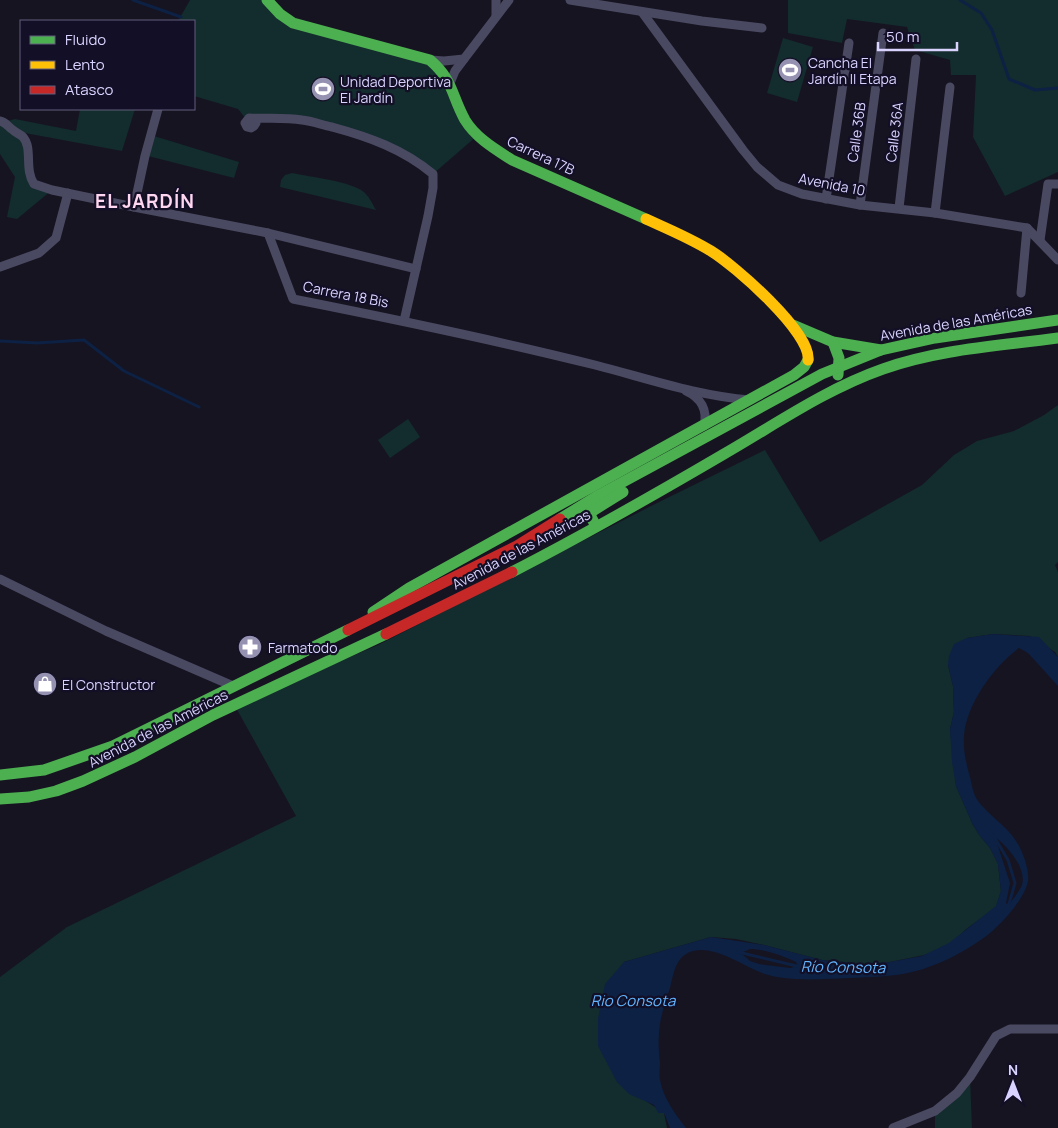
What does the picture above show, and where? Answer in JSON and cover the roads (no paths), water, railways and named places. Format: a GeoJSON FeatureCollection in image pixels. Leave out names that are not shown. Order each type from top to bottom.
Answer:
{"type":"FeatureCollection","features":[{"type":"Feature","properties":{"kind":"main road"},"geometry":{"type":"LineString","coordinates":[[266,0],[280,14],[293,23],[430,60]]}},
{"type":"Feature","properties":{"kind":"main road","name":"Carrera 17B"},"geometry":{"type":"LineString","coordinates":[[430,60],[442,71],[450,84],[465,119],[478,136],[493,149],[512,160],[694,240],[733,266],[791,324],[808,347],[810,355],[806,366],[794,375],[748,400]]}},
{"type":"Feature","properties":{"kind":"main road","name":"Avenida de las Américas"},"geometry":{"type":"LineString","coordinates":[[0,775],[16,775],[64,765],[113,746],[517,546],[599,495],[771,401],[840,366],[881,350],[935,338],[1058,320]]}},
{"type":"Feature","properties":{"kind":"main road","name":"Carrera 17B"},"geometry":{"type":"LineString","coordinates":[[791,324],[833,342],[881,350]]}},
{"type":"Feature","properties":{"kind":"main road","name":"Avenida de las Américas"},"geometry":{"type":"LineString","coordinates":[[0,799],[14,799],[70,788],[142,753],[211,716],[419,618],[525,565],[672,485],[848,383],[887,367],[939,355],[1058,338]]}},
{"type":"Feature","properties":{"kind":"main road"},"geometry":{"type":"LineString","coordinates":[[782,420],[793,408],[830,385],[838,376],[840,366],[839,355],[833,342]]}},
{"type":"Feature","properties":{"kind":"main road"},"geometry":{"type":"LineString","coordinates":[[349,628],[409,588],[748,400]]}},
{"type":"Feature","properties":{"kind":"main road"},"geometry":{"type":"LineString","coordinates":[[596,526],[591,517],[591,512],[662,469],[696,443]]}},
{"type":"Feature","properties":{"kind":"main road"},"geometry":{"type":"LineString","coordinates":[[211,716],[236,696],[237,691],[233,686]]}},
{"type":"Feature","properties":{"kind":"street"},"geometry":{"type":"LineString","coordinates":[[496,0],[496,16]]}},
{"type":"Feature","properties":{"kind":"street"},"geometry":{"type":"LineString","coordinates":[[450,84],[464,59],[510,0]]}},
{"type":"Feature","properties":{"kind":"street"},"geometry":{"type":"LineString","coordinates":[[570,0],[762,28]]}},
{"type":"Feature","properties":{"kind":"street","name":"Avenida 10"},"geometry":{"type":"LineString","coordinates":[[642,12],[757,167],[778,185],[802,194],[860,205],[899,208],[1027,228]]}},
{"type":"Feature","properties":{"kind":"street","name":"Calle 36B"},"geometry":{"type":"LineString","coordinates":[[860,205],[883,33]]}},
{"type":"Feature","properties":{"kind":"street"},"geometry":{"type":"LineString","coordinates":[[826,199],[849,43]]}},
{"type":"Feature","properties":{"kind":"street"},"geometry":{"type":"LineString","coordinates":[[430,60],[464,59]]}},
{"type":"Feature","properties":{"kind":"street","name":"Calle 36A"},"geometry":{"type":"LineString","coordinates":[[899,208],[916,59]]}},
{"type":"Feature","properties":{"kind":"street"},"geometry":{"type":"LineString","coordinates":[[935,213],[950,87]]}},
{"type":"Feature","properties":{"kind":"street"},"geometry":{"type":"LineString","coordinates":[[134,207],[158,110]]}},
{"type":"Feature","properties":{"kind":"street"},"geometry":{"type":"LineString","coordinates":[[254,119],[304,120],[384,143],[421,164],[432,174],[433,188],[428,216],[404,321]]}},
{"type":"Feature","properties":{"kind":"street"},"geometry":{"type":"LineString","coordinates":[[2,121],[23,137],[28,145],[29,176],[34,184],[68,194],[268,233],[416,269]]}},
{"type":"Feature","properties":{"kind":"street"},"geometry":{"type":"LineString","coordinates":[[1040,240],[1048,184],[1058,184]]}},
{"type":"Feature","properties":{"kind":"street"},"geometry":{"type":"LineString","coordinates":[[0,267],[39,253],[56,238],[68,194]]}},
{"type":"Feature","properties":{"kind":"street"},"geometry":{"type":"LineString","coordinates":[[1027,228],[1058,260]]}},
{"type":"Feature","properties":{"kind":"street"},"geometry":{"type":"LineString","coordinates":[[1021,293],[1027,228]]}},
{"type":"Feature","properties":{"kind":"street","name":"Carrera 18 Bis"},"geometry":{"type":"LineString","coordinates":[[268,233],[294,299],[404,321],[595,365],[679,388],[748,400],[771,401]]}},
{"type":"Feature","properties":{"kind":"street","name":"Carrera 18 Bis"},"geometry":{"type":"LineString","coordinates":[[679,388],[691,393],[701,402],[706,414],[704,425]]}},
{"type":"Feature","properties":{"kind":"street"},"geometry":{"type":"LineString","coordinates":[[696,443],[704,425]]}},
{"type":"Feature","properties":{"kind":"street"},"geometry":{"type":"LineString","coordinates":[[0,579],[106,631],[233,686]]}},
{"type":"Feature","properties":{"kind":"street"},"geometry":{"type":"LineString","coordinates":[[892,1128],[935,1111],[958,1093],[996,1036],[1010,1029],[1058,1029]]}},
{"type":"Feature","properties":{"kind":"water","name":"Rio Consota"},"geometry":{"type":"Polygon","coordinates":[[[993,634],[1039,637],[1058,657],[1058,686],[1028,653],[1019,648],[1000,665],[983,687],[970,712],[964,736],[966,762],[976,798],[1012,835],[1027,866],[1028,881],[1022,896],[1004,920],[977,943],[941,962],[904,974],[828,979],[785,978],[765,974],[711,951],[702,950],[687,953],[679,961],[674,971],[660,1027],[660,1080],[670,1105],[686,1128],[670,1128],[664,1113],[658,1113],[654,1105],[629,1094],[617,1082],[598,1046],[598,1019],[605,984],[624,962],[711,937],[764,945],[822,960],[866,964],[890,962],[922,956],[949,943],[996,906],[1001,891],[998,864],[990,848],[973,825],[956,786],[952,762],[950,729],[954,712],[953,686],[948,665],[949,656],[954,644],[967,638],[993,634]],[[995,837],[1010,883],[1006,903],[1008,905],[1022,885],[1022,872],[1015,858],[995,837]],[[750,949],[741,953],[750,961],[790,968],[798,966],[796,962],[780,955],[750,949]]]}},
{"type":"Feature","properties":{"kind":"waterway"},"geometry":{"type":"LineString","coordinates":[[133,0],[181,17]]}},
{"type":"Feature","properties":{"kind":"waterway"},"geometry":{"type":"LineString","coordinates":[[960,0],[981,13],[992,30],[1009,79],[1035,90],[1058,88]]}},
{"type":"Feature","properties":{"kind":"waterway"},"geometry":{"type":"LineString","coordinates":[[0,341],[37,343],[84,340],[124,371],[199,407]]}},
{"type":"Feature","properties":{"kind":"waterway","name":"Río Consota"},"geometry":{"type":"LineString","coordinates":[[992,833],[1008,860],[1015,883],[1009,904],[1006,907]]}},
{"type":"Feature","properties":{"kind":"waterway","name":"Río Consota"},"geometry":{"type":"LineString","coordinates":[[738,952],[801,967]]}},
{"type":"Feature","properties":{"kind":"place","name":"Cancha El Jardín II Etapa"},"geometry":{"type":"Point","coordinates":[790,70]}},
{"type":"Feature","properties":{"kind":"place","name":"Unidad Deportiva El Jardín"},"geometry":{"type":"Point","coordinates":[323,89]}},
{"type":"Feature","properties":{"kind":"place","name":"Farmatodo"},"geometry":{"type":"Point","coordinates":[250,647]}},
{"type":"Feature","properties":{"kind":"place","name":"El Constructor"},"geometry":{"type":"Point","coordinates":[45,684]}},
{"type":"Feature","properties":{"kind":"district","name":"EL JARDÍN"},"geometry":{"type":"Point","coordinates":[145,201]}}]}
